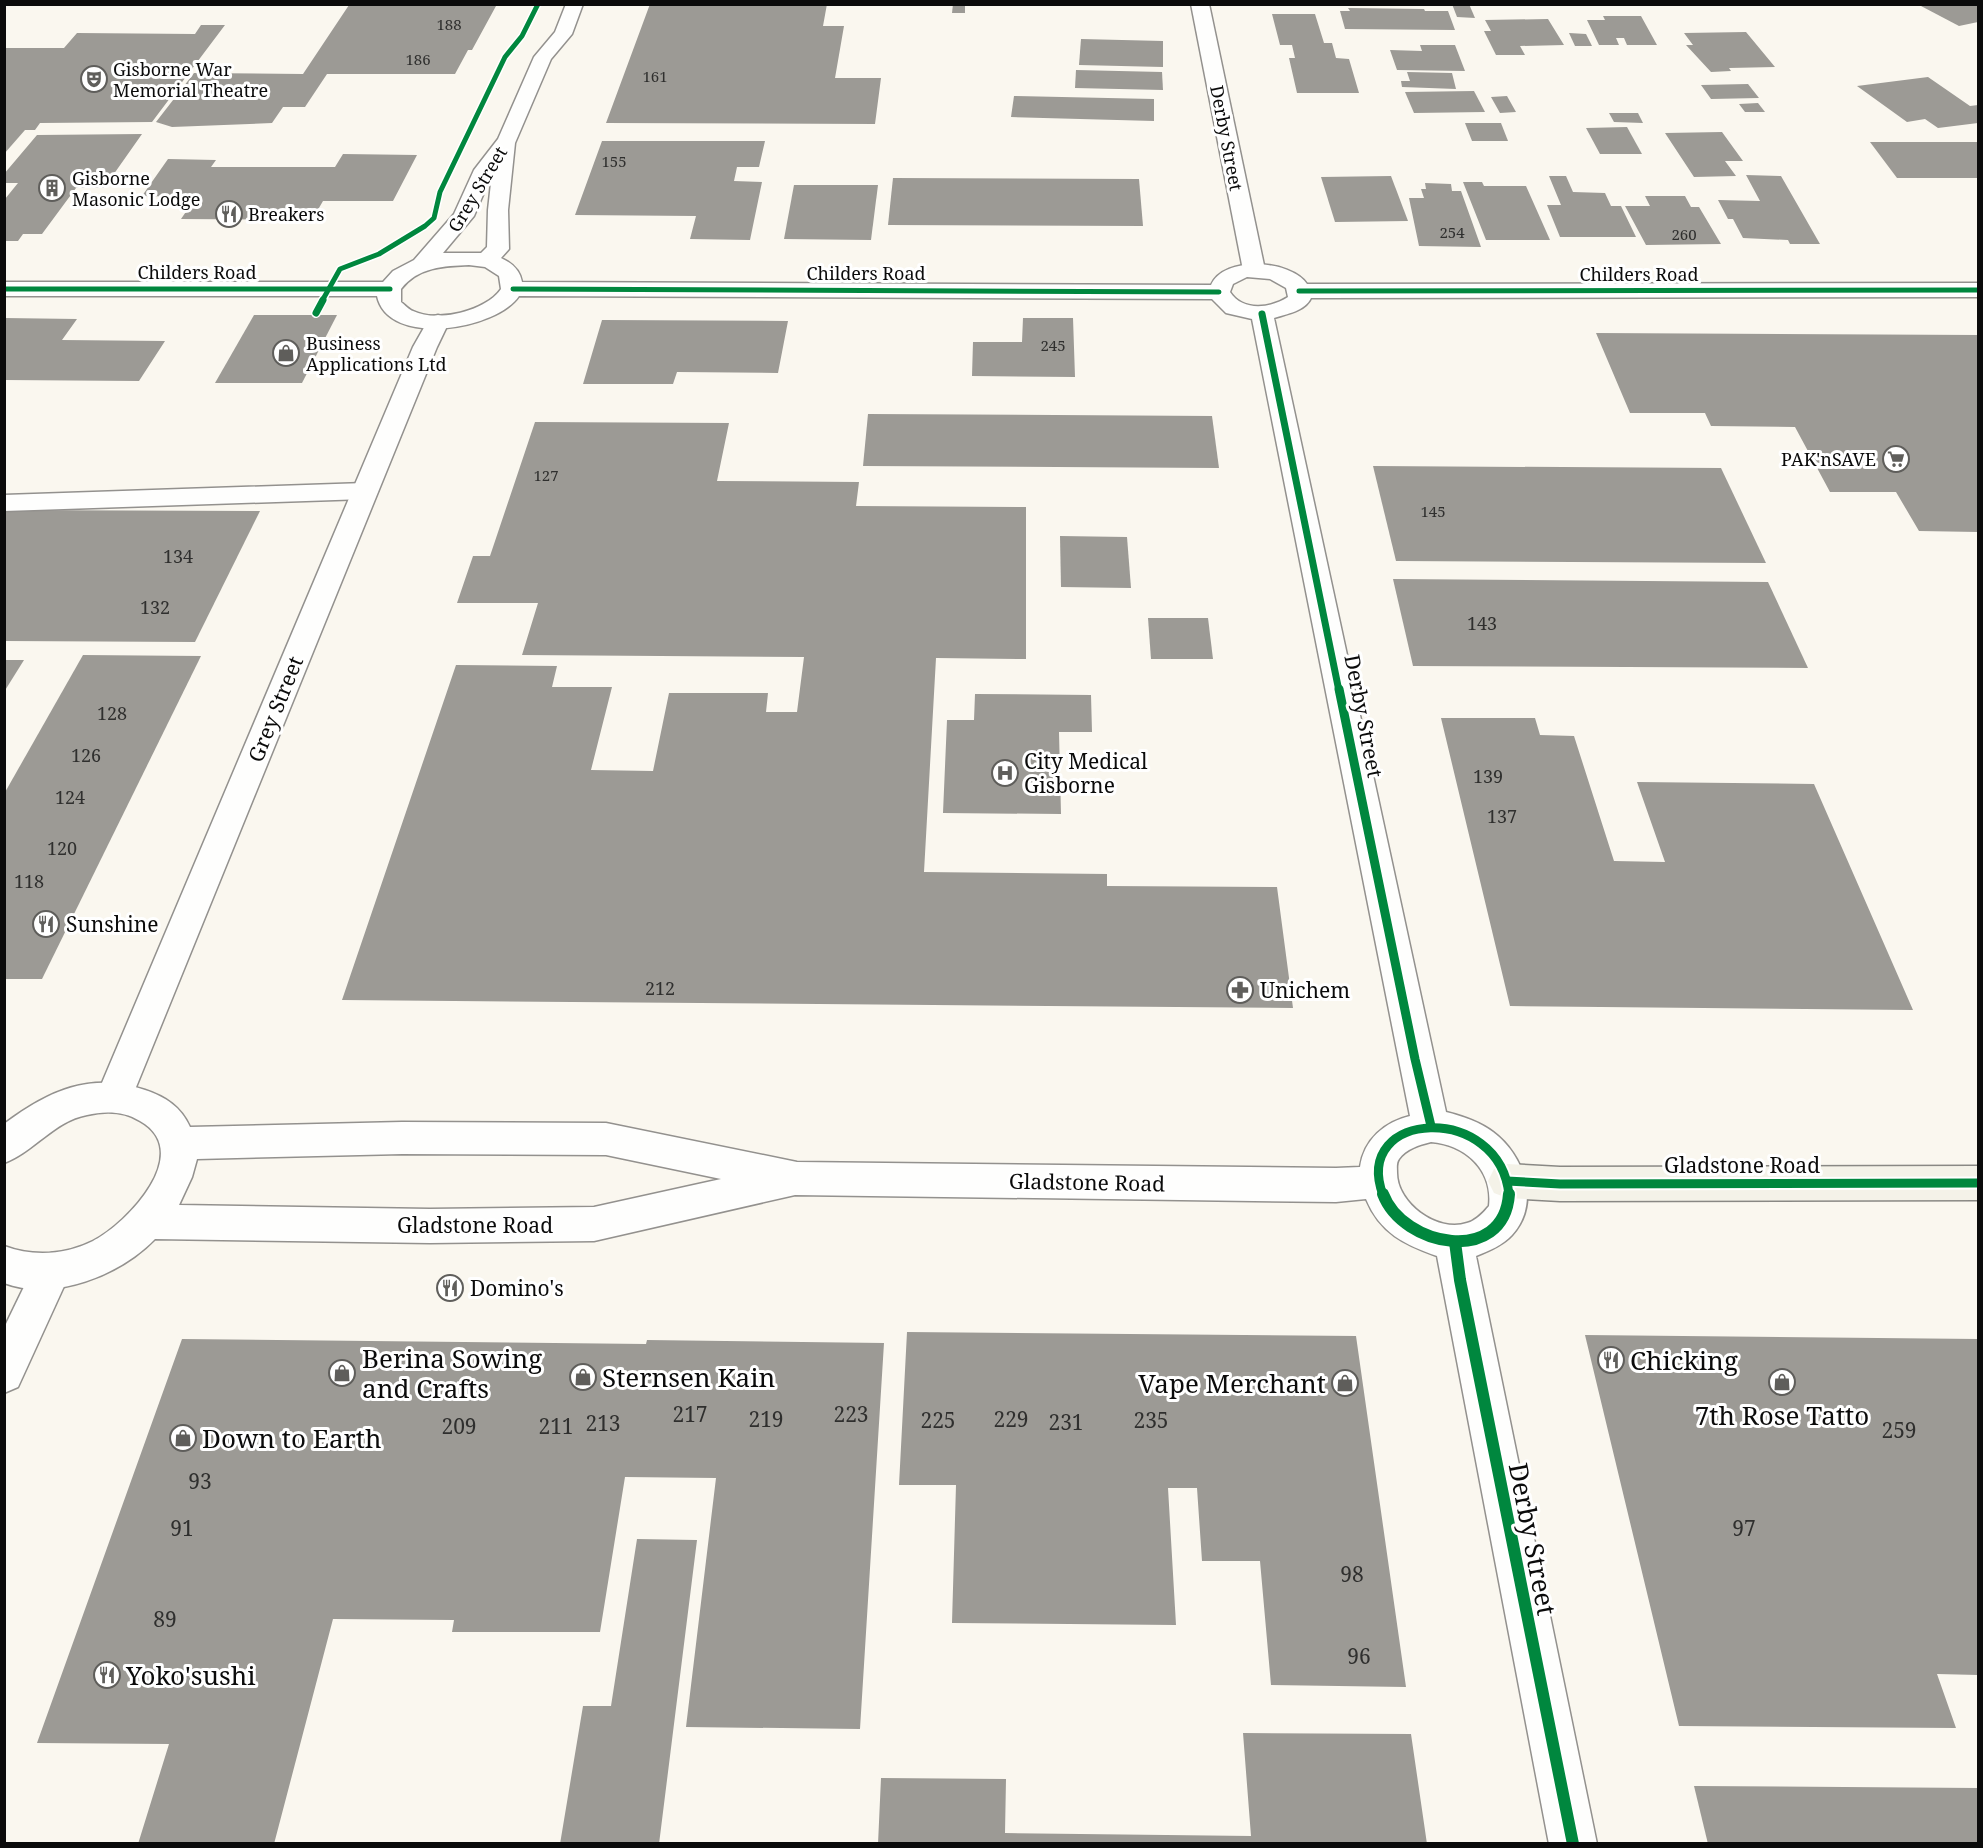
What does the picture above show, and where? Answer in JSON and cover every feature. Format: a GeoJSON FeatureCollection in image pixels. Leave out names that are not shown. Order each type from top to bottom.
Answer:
{"type":"FeatureCollection","features":[{"type":"Feature","properties":{"kind":"main road","name":"Gladstone Road"},"geometry":{"type":"LineString","coordinates":[[1507,1180],[1560,1184],[1978,1183]]}},
{"type":"Feature","properties":{"kind":"street","name":"Grey Street"},"geometry":{"type":"LineString","coordinates":[[422,264],[458,225],[484,170],[507,140],[543,57],[563,34],[575,4]]}},
{"type":"Feature","properties":{"kind":"street","name":"Derby Street"},"geometry":{"type":"LineString","coordinates":[[1200,4],[1254,270]]}},
{"type":"Feature","properties":{"kind":"street","name":"Grey Street"},"geometry":{"type":"LineString","coordinates":[[486,260],[498,249],[498,210],[507,140]]}},
{"type":"Feature","properties":{"kind":"street"},"geometry":{"type":"LineString","coordinates":[[453,259],[486,260],[499,264],[507,271],[513,281],[513,289],[507,298],[484,313],[470,318],[438,322],[419,321],[404,316],[393,308],[389,301],[390,289],[395,279],[422,264],[453,259]]}},
{"type":"Feature","properties":{"kind":"street"},"geometry":{"type":"LineString","coordinates":[[1254,270],[1276,274],[1296,284],[1300,299],[1283,310],[1262,314],[1237,308],[1221,298],[1219,292],[1224,280],[1242,271],[1254,270]]}},
{"type":"Feature","properties":{"kind":"street","name":"Childers Road"},"geometry":{"type":"LineString","coordinates":[[4,289],[390,289]]}},
{"type":"Feature","properties":{"kind":"street","name":"Childers Road"},"geometry":{"type":"LineString","coordinates":[[513,289],[1219,292]]}},
{"type":"Feature","properties":{"kind":"street","name":"Childers Road"},"geometry":{"type":"LineString","coordinates":[[1299,291],[1978,290]]}},
{"type":"Feature","properties":{"kind":"street","name":"Derby Street"},"geometry":{"type":"LineString","coordinates":[[1262,314],[1415,1059],[1431,1126]]}},
{"type":"Feature","properties":{"kind":"street","name":"Grey Street"},"geometry":{"type":"LineString","coordinates":[[114,1097],[425,347],[438,322]]}},
{"type":"Feature","properties":{"kind":"street"},"geometry":{"type":"LineString","coordinates":[[4,504],[365,491]]}},
{"type":"Feature","properties":{"kind":"street"},"geometry":{"type":"LineString","coordinates":[[4,1147],[24,1130],[59,1110],[84,1101],[114,1097],[149,1106],[169,1122],[178,1143],[177,1169],[164,1200],[149,1222],[125,1242],[89,1262],[52,1271],[32,1272],[4,1264]]}},
{"type":"Feature","properties":{"kind":"street"},"geometry":{"type":"LineString","coordinates":[[1431,1126],[1451,1128],[1470,1136],[1486,1148],[1499,1163],[1507,1180],[1508,1199],[1504,1217],[1491,1230],[1475,1239],[1455,1242],[1433,1238],[1412,1230],[1384,1200],[1377,1182],[1378,1164],[1384,1148],[1396,1136],[1412,1128],[1431,1126]]}},
{"type":"Feature","properties":{"kind":"street","name":"Gladstone Road"},"geometry":{"type":"LineString","coordinates":[[178,1143],[402,1138],[606,1139],[797,1179],[1336,1185],[1377,1182]]}},
{"type":"Feature","properties":{"kind":"street","name":"Gladstone Road"},"geometry":{"type":"LineString","coordinates":[[149,1222],[430,1226],[594,1224],[797,1179]]}},
{"type":"Feature","properties":{"kind":"street","name":"Derby Street"},"geometry":{"type":"LineString","coordinates":[[1455,1242],[1460,1280],[1573,1844]]}},
{"type":"Feature","properties":{"kind":"street"},"geometry":{"type":"LineString","coordinates":[[4,1373],[52,1271]]}},
{"type":"Feature","properties":{"kind":"building"},"geometry":{"type":"Polygon","coordinates":[[[650,4],[827,4],[823,26],[844,26],[835,78],[881,78],[875,124],[606,123],[650,4]]]}},
{"type":"Feature","properties":{"kind":"building"},"geometry":{"type":"Polygon","coordinates":[[[953,4],[965,4],[965,13],[952,13],[953,4]]]}},
{"type":"Feature","properties":{"kind":"building"},"geometry":{"type":"Polygon","coordinates":[[[1452,4],[1469,4],[1475,18],[1457,17],[1452,4]]]}},
{"type":"Feature","properties":{"kind":"building"},"geometry":{"type":"Polygon","coordinates":[[[1978,4],[1978,22],[1959,26],[1921,6],[1978,4]]]}},
{"type":"Feature","properties":{"kind":"building"},"geometry":{"type":"Polygon","coordinates":[[[349,5],[496,6],[472,50],[468,50],[455,74],[327,74],[305,107],[283,107],[272,123],[172,127],[156,122],[194,73],[303,74],[349,5]]]}},
{"type":"Feature","properties":{"kind":"building"},"geometry":{"type":"Polygon","coordinates":[[[1348,8],[1448,11],[1455,30],[1345,29],[1340,11],[1350,11],[1348,8]]]}},
{"type":"Feature","properties":{"kind":"building"},"geometry":{"type":"Polygon","coordinates":[[[1272,14],[1315,14],[1324,43],[1332,43],[1336,58],[1349,59],[1359,93],[1297,93],[1289,58],[1295,58],[1292,45],[1280,45],[1272,14]]]}},
{"type":"Feature","properties":{"kind":"building"},"geometry":{"type":"Polygon","coordinates":[[[1603,16],[1641,16],[1657,45],[1627,45],[1624,38],[1616,38],[1619,45],[1599,45],[1587,20],[1605,20],[1603,16]]]}},
{"type":"Feature","properties":{"kind":"building"},"geometry":{"type":"Polygon","coordinates":[[[1548,19],[1564,45],[1520,46],[1525,55],[1496,55],[1484,31],[1491,31],[1485,20],[1548,19]]]}},
{"type":"Feature","properties":{"kind":"building","name":"Gisborne War Memorial Theatre"},"geometry":{"type":"Polygon","coordinates":[[[201,25],[225,25],[152,122],[40,123],[35,130],[25,130],[4,154],[4,48],[64,48],[77,33],[195,34],[201,25]]]}},
{"type":"Feature","properties":{"kind":"building"},"geometry":{"type":"Polygon","coordinates":[[[1746,32],[1775,67],[1729,68],[1731,71],[1711,72],[1686,45],[1693,45],[1684,33],[1746,32]]]}},
{"type":"Feature","properties":{"kind":"building"},"geometry":{"type":"Polygon","coordinates":[[[1569,33],[1586,34],[1592,46],[1575,46],[1569,33]]]}},
{"type":"Feature","properties":{"kind":"building"},"geometry":{"type":"Polygon","coordinates":[[[1081,39],[1163,41],[1163,67],[1079,65],[1081,39]]]}},
{"type":"Feature","properties":{"kind":"building"},"geometry":{"type":"Polygon","coordinates":[[[1420,45],[1455,45],[1465,71],[1397,70],[1390,50],[1422,51],[1420,45]]]}},
{"type":"Feature","properties":{"kind":"building"},"geometry":{"type":"Polygon","coordinates":[[[1076,70],[1162,72],[1163,90],[1075,88],[1076,70]]]}},
{"type":"Feature","properties":{"kind":"building"},"geometry":{"type":"Polygon","coordinates":[[[1407,72],[1452,73],[1456,89],[1402,87],[1401,81],[1410,81],[1407,72]]]}},
{"type":"Feature","properties":{"kind":"building"},"geometry":{"type":"Polygon","coordinates":[[[1928,77],[1970,106],[1978,105],[1978,123],[1938,128],[1925,119],[1907,122],[1857,86],[1928,77]]]}},
{"type":"Feature","properties":{"kind":"building"},"geometry":{"type":"Polygon","coordinates":[[[1748,84],[1759,98],[1711,99],[1701,85],[1748,84]]]}},
{"type":"Feature","properties":{"kind":"building"},"geometry":{"type":"Polygon","coordinates":[[[1474,91],[1485,112],[1414,113],[1405,92],[1474,91]]]}},
{"type":"Feature","properties":{"kind":"building"},"geometry":{"type":"Polygon","coordinates":[[[1014,96],[1154,99],[1154,121],[1011,117],[1014,96]]]}},
{"type":"Feature","properties":{"kind":"building"},"geometry":{"type":"Polygon","coordinates":[[[1507,96],[1516,112],[1500,113],[1491,97],[1507,96]]]}},
{"type":"Feature","properties":{"kind":"building"},"geometry":{"type":"Polygon","coordinates":[[[1758,103],[1765,112],[1745,112],[1739,104],[1758,103]]]}},
{"type":"Feature","properties":{"kind":"building"},"geometry":{"type":"Polygon","coordinates":[[[1609,113],[1638,113],[1643,123],[1614,122],[1609,113]]]}},
{"type":"Feature","properties":{"kind":"building"},"geometry":{"type":"Polygon","coordinates":[[[1465,123],[1501,123],[1508,141],[1472,141],[1465,123]]]}},
{"type":"Feature","properties":{"kind":"building"},"geometry":{"type":"Polygon","coordinates":[[[1627,127],[1642,154],[1600,154],[1586,128],[1627,127]]]}},
{"type":"Feature","properties":{"kind":"building"},"geometry":{"type":"Polygon","coordinates":[[[1722,132],[1743,161],[1725,161],[1736,176],[1694,177],[1665,133],[1722,132]]]}},
{"type":"Feature","properties":{"kind":"building","name":"Gisborne Masonic Lodge"},"geometry":{"type":"Polygon","coordinates":[[[142,134],[104,188],[76,188],[42,234],[23,234],[18,241],[5,241],[5,199],[18,183],[4,183],[4,174],[37,135],[142,134]]]}},
{"type":"Feature","properties":{"kind":"building"},"geometry":{"type":"Polygon","coordinates":[[[602,141],[765,141],[759,167],[737,167],[734,181],[762,182],[750,240],[690,239],[696,216],[575,215],[602,141]]]}},
{"type":"Feature","properties":{"kind":"building"},"geometry":{"type":"Polygon","coordinates":[[[1870,142],[1978,142],[1978,178],[1897,178],[1870,142]]]}},
{"type":"Feature","properties":{"kind":"building"},"geometry":{"type":"Polygon","coordinates":[[[343,154],[417,155],[393,201],[323,201],[312,220],[181,219],[196,197],[142,196],[168,159],[216,160],[211,167],[335,167],[343,154]]]}},
{"type":"Feature","properties":{"kind":"building"},"geometry":{"type":"Polygon","coordinates":[[[1746,175],[1781,176],[1820,244],[1790,244],[1788,240],[1743,238],[1733,219],[1728,219],[1718,200],[1760,201],[1746,175]]]}},
{"type":"Feature","properties":{"kind":"building"},"geometry":{"type":"Polygon","coordinates":[[[1391,176],[1408,221],[1335,222],[1321,177],[1391,176]]]}},
{"type":"Feature","properties":{"kind":"building"},"geometry":{"type":"Polygon","coordinates":[[[1549,176],[1566,176],[1573,192],[1605,193],[1611,206],[1621,206],[1636,237],[1560,237],[1547,205],[1561,205],[1549,176]]]}},
{"type":"Feature","properties":{"kind":"building"},"geometry":{"type":"Polygon","coordinates":[[[893,178],[1139,179],[1143,226],[888,225],[893,178]]]}},
{"type":"Feature","properties":{"kind":"building"},"geometry":{"type":"Polygon","coordinates":[[[1463,182],[1482,182],[1484,186],[1526,186],[1550,240],[1486,240],[1463,182]]]}},
{"type":"Feature","properties":{"kind":"building"},"geometry":{"type":"Polygon","coordinates":[[[1425,183],[1451,184],[1452,191],[1461,191],[1481,247],[1419,246],[1409,198],[1424,198],[1421,189],[1426,189],[1425,183]]]}},
{"type":"Feature","properties":{"kind":"building"},"geometry":{"type":"Polygon","coordinates":[[[794,185],[878,185],[871,240],[784,239],[794,185]]]}},
{"type":"Feature","properties":{"kind":"building"},"geometry":{"type":"Polygon","coordinates":[[[1645,196],[1685,196],[1691,207],[1699,207],[1721,244],[1646,245],[1625,206],[1650,206],[1645,196]]]}},
{"type":"Feature","properties":{"kind":"building"},"geometry":{"type":"Polygon","coordinates":[[[254,315],[337,315],[302,383],[215,383],[254,315]]]}},
{"type":"Feature","properties":{"kind":"building"},"geometry":{"type":"Polygon","coordinates":[[[4,318],[77,319],[62,340],[165,341],[139,381],[4,380],[4,318]]]}},
{"type":"Feature","properties":{"kind":"building"},"geometry":{"type":"Polygon","coordinates":[[[1023,318],[1073,318],[1075,377],[972,376],[973,342],[1022,342],[1023,318]]]}},
{"type":"Feature","properties":{"kind":"building"},"geometry":{"type":"Polygon","coordinates":[[[602,320],[788,321],[778,373],[677,372],[673,384],[583,384],[602,320]]]}},
{"type":"Feature","properties":{"kind":"building","name":"PAK'nSAVE"},"geometry":{"type":"Polygon","coordinates":[[[1596,333],[1978,335],[1978,532],[1919,531],[1896,492],[1830,492],[1795,427],[1711,426],[1705,413],[1630,413],[1596,333]]]}},
{"type":"Feature","properties":{"kind":"building"},"geometry":{"type":"Polygon","coordinates":[[[868,414],[1212,416],[1219,468],[863,466],[868,414]]]}},
{"type":"Feature","properties":{"kind":"building"},"geometry":{"type":"Polygon","coordinates":[[[535,422],[729,423],[717,481],[859,482],[856,506],[1026,507],[1026,659],[936,658],[924,872],[1107,874],[1107,886],[1277,887],[1293,1008],[342,1000],[456,665],[557,666],[552,687],[612,687],[591,770],[653,771],[669,693],[768,693],[766,712],[797,712],[804,657],[522,655],[538,603],[457,603],[473,556],[490,556],[535,422]]]}},
{"type":"Feature","properties":{"kind":"building"},"geometry":{"type":"Polygon","coordinates":[[[1373,466],[1721,468],[1766,563],[1396,561],[1373,466]]]}},
{"type":"Feature","properties":{"kind":"building"},"geometry":{"type":"Polygon","coordinates":[[[4,510],[260,511],[195,642],[4,641],[4,510]]]}},
{"type":"Feature","properties":{"kind":"building"},"geometry":{"type":"Polygon","coordinates":[[[1060,536],[1127,537],[1131,588],[1061,587],[1060,536]]]}},
{"type":"Feature","properties":{"kind":"building"},"geometry":{"type":"Polygon","coordinates":[[[1393,579],[1768,582],[1808,668],[1413,666],[1393,579]]]}},
{"type":"Feature","properties":{"kind":"building"},"geometry":{"type":"Polygon","coordinates":[[[1148,618],[1208,618],[1213,659],[1151,659],[1148,618]]]}},
{"type":"Feature","properties":{"kind":"building"},"geometry":{"type":"Polygon","coordinates":[[[83,655],[201,656],[42,979],[4,979],[4,794],[83,655]]]}},
{"type":"Feature","properties":{"kind":"building"},"geometry":{"type":"Polygon","coordinates":[[[4,660],[24,660],[4,692],[4,660]]]}},
{"type":"Feature","properties":{"kind":"building"},"geometry":{"type":"Polygon","coordinates":[[[975,694],[1091,695],[1092,732],[1059,732],[1061,814],[943,813],[947,720],[974,720],[975,694]]]}},
{"type":"Feature","properties":{"kind":"building"},"geometry":{"type":"Polygon","coordinates":[[[1441,718],[1535,718],[1540,735],[1574,736],[1614,861],[1665,862],[1637,782],[1814,784],[1913,1010],[1510,1006],[1441,718]]]}},
{"type":"Feature","properties":{"kind":"building"},"geometry":{"type":"Polygon","coordinates":[[[907,1332],[1356,1336],[1406,1687],[1271,1685],[1260,1561],[1202,1561],[1197,1488],[1168,1488],[1176,1625],[952,1623],[956,1485],[899,1485],[907,1332]]]}},
{"type":"Feature","properties":{"kind":"building"},"geometry":{"type":"Polygon","coordinates":[[[1585,1335],[1978,1339],[1978,1675],[1937,1674],[1956,1728],[1679,1726],[1585,1335]]]}},
{"type":"Feature","properties":{"kind":"building"},"geometry":{"type":"Polygon","coordinates":[[[182,1339],[646,1344],[647,1340],[884,1343],[860,1729],[686,1727],[716,1478],[625,1477],[600,1632],[452,1632],[454,1620],[333,1619],[274,1844],[138,1844],[169,1744],[37,1743],[182,1339]]]}},
{"type":"Feature","properties":{"kind":"building"},"geometry":{"type":"Polygon","coordinates":[[[637,1539],[697,1540],[659,1844],[560,1844],[583,1706],[611,1706],[637,1539]]]}},
{"type":"Feature","properties":{"kind":"building"},"geometry":{"type":"Polygon","coordinates":[[[1243,1733],[1411,1734],[1427,1844],[878,1844],[881,1778],[1006,1779],[1005,1833],[1251,1836],[1243,1733]]]}},
{"type":"Feature","properties":{"kind":"building"},"geometry":{"type":"Polygon","coordinates":[[[1694,1786],[1978,1788],[1978,1844],[1708,1844],[1694,1786]]]}},
{"type":"Feature","properties":{"kind":"cycle path"},"geometry":{"type":"LineString","coordinates":[[316,313],[340,269],[379,254],[434,218],[440,192],[505,57],[522,36],[538,4]]}},
{"type":"Feature","properties":{"kind":"cycle path"},"geometry":{"type":"LineString","coordinates":[[4,289],[390,289]]}},
{"type":"Feature","properties":{"kind":"cycle path"},"geometry":{"type":"LineString","coordinates":[[513,289],[1219,292]]}},
{"type":"Feature","properties":{"kind":"cycle path"},"geometry":{"type":"LineString","coordinates":[[1299,291],[1978,290]]}},
{"type":"Feature","properties":{"kind":"cycle path"},"geometry":{"type":"LineString","coordinates":[[1262,314],[1415,1059],[1431,1126]]}},
{"type":"Feature","properties":{"kind":"cycle path"},"geometry":{"type":"LineString","coordinates":[[1431,1126],[1451,1129],[1471,1137],[1489,1151],[1503,1171],[1509,1194],[1508,1206],[1498,1223],[1475,1239],[1461,1242],[1447,1241],[1419,1232],[1400,1219],[1386,1201],[1378,1182],[1379,1163],[1387,1146],[1404,1133],[1431,1126]]}},
{"type":"Feature","properties":{"kind":"cycle path"},"geometry":{"type":"LineString","coordinates":[[1507,1181],[1560,1184],[1978,1183]]}},
{"type":"Feature","properties":{"kind":"cycle path"},"geometry":{"type":"LineString","coordinates":[[1455,1242],[1460,1280],[1573,1844]]}},
{"type":"Feature","properties":{"kind":"place","name":"Gisborne War Memorial Theatre"},"geometry":{"type":"Point","coordinates":[94,79]}},
{"type":"Feature","properties":{"kind":"place","name":"Gisborne Masonic Lodge"},"geometry":{"type":"Point","coordinates":[52,188]}},
{"type":"Feature","properties":{"kind":"place","name":"Breakers"},"geometry":{"type":"Point","coordinates":[229,214]}},
{"type":"Feature","properties":{"kind":"place","name":"Business Applications Ltd"},"geometry":{"type":"Point","coordinates":[286,353]}},
{"type":"Feature","properties":{"kind":"place","name":"PAK'nSAVE"},"geometry":{"type":"Point","coordinates":[1896,459]}},
{"type":"Feature","properties":{"kind":"place","name":"City Medical Gisborne"},"geometry":{"type":"Point","coordinates":[1005,773]}},
{"type":"Feature","properties":{"kind":"place","name":"Sunshine"},"geometry":{"type":"Point","coordinates":[46,924]}},
{"type":"Feature","properties":{"kind":"place","name":"Unichem"},"geometry":{"type":"Point","coordinates":[1240,990]}},
{"type":"Feature","properties":{"kind":"place","name":"Domino's"},"geometry":{"type":"Point","coordinates":[450,1288]}},
{"type":"Feature","properties":{"kind":"place","name":"Chicking"},"geometry":{"type":"Point","coordinates":[1611,1360]}},
{"type":"Feature","properties":{"kind":"place","name":"Berina Sowing and Crafts"},"geometry":{"type":"Point","coordinates":[342,1373]}},
{"type":"Feature","properties":{"kind":"place","name":"Sternsen Kain"},"geometry":{"type":"Point","coordinates":[583,1377]}},
{"type":"Feature","properties":{"kind":"place","name":"7th Rose Tatto"},"geometry":{"type":"Point","coordinates":[1782,1382]}},
{"type":"Feature","properties":{"kind":"place","name":"Vape Merchant"},"geometry":{"type":"Point","coordinates":[1345,1383]}},
{"type":"Feature","properties":{"kind":"place","name":"Down to Earth"},"geometry":{"type":"Point","coordinates":[183,1438]}},
{"type":"Feature","properties":{"kind":"place","name":"Yoko'sushi"},"geometry":{"type":"Point","coordinates":[107,1675]}}]}
